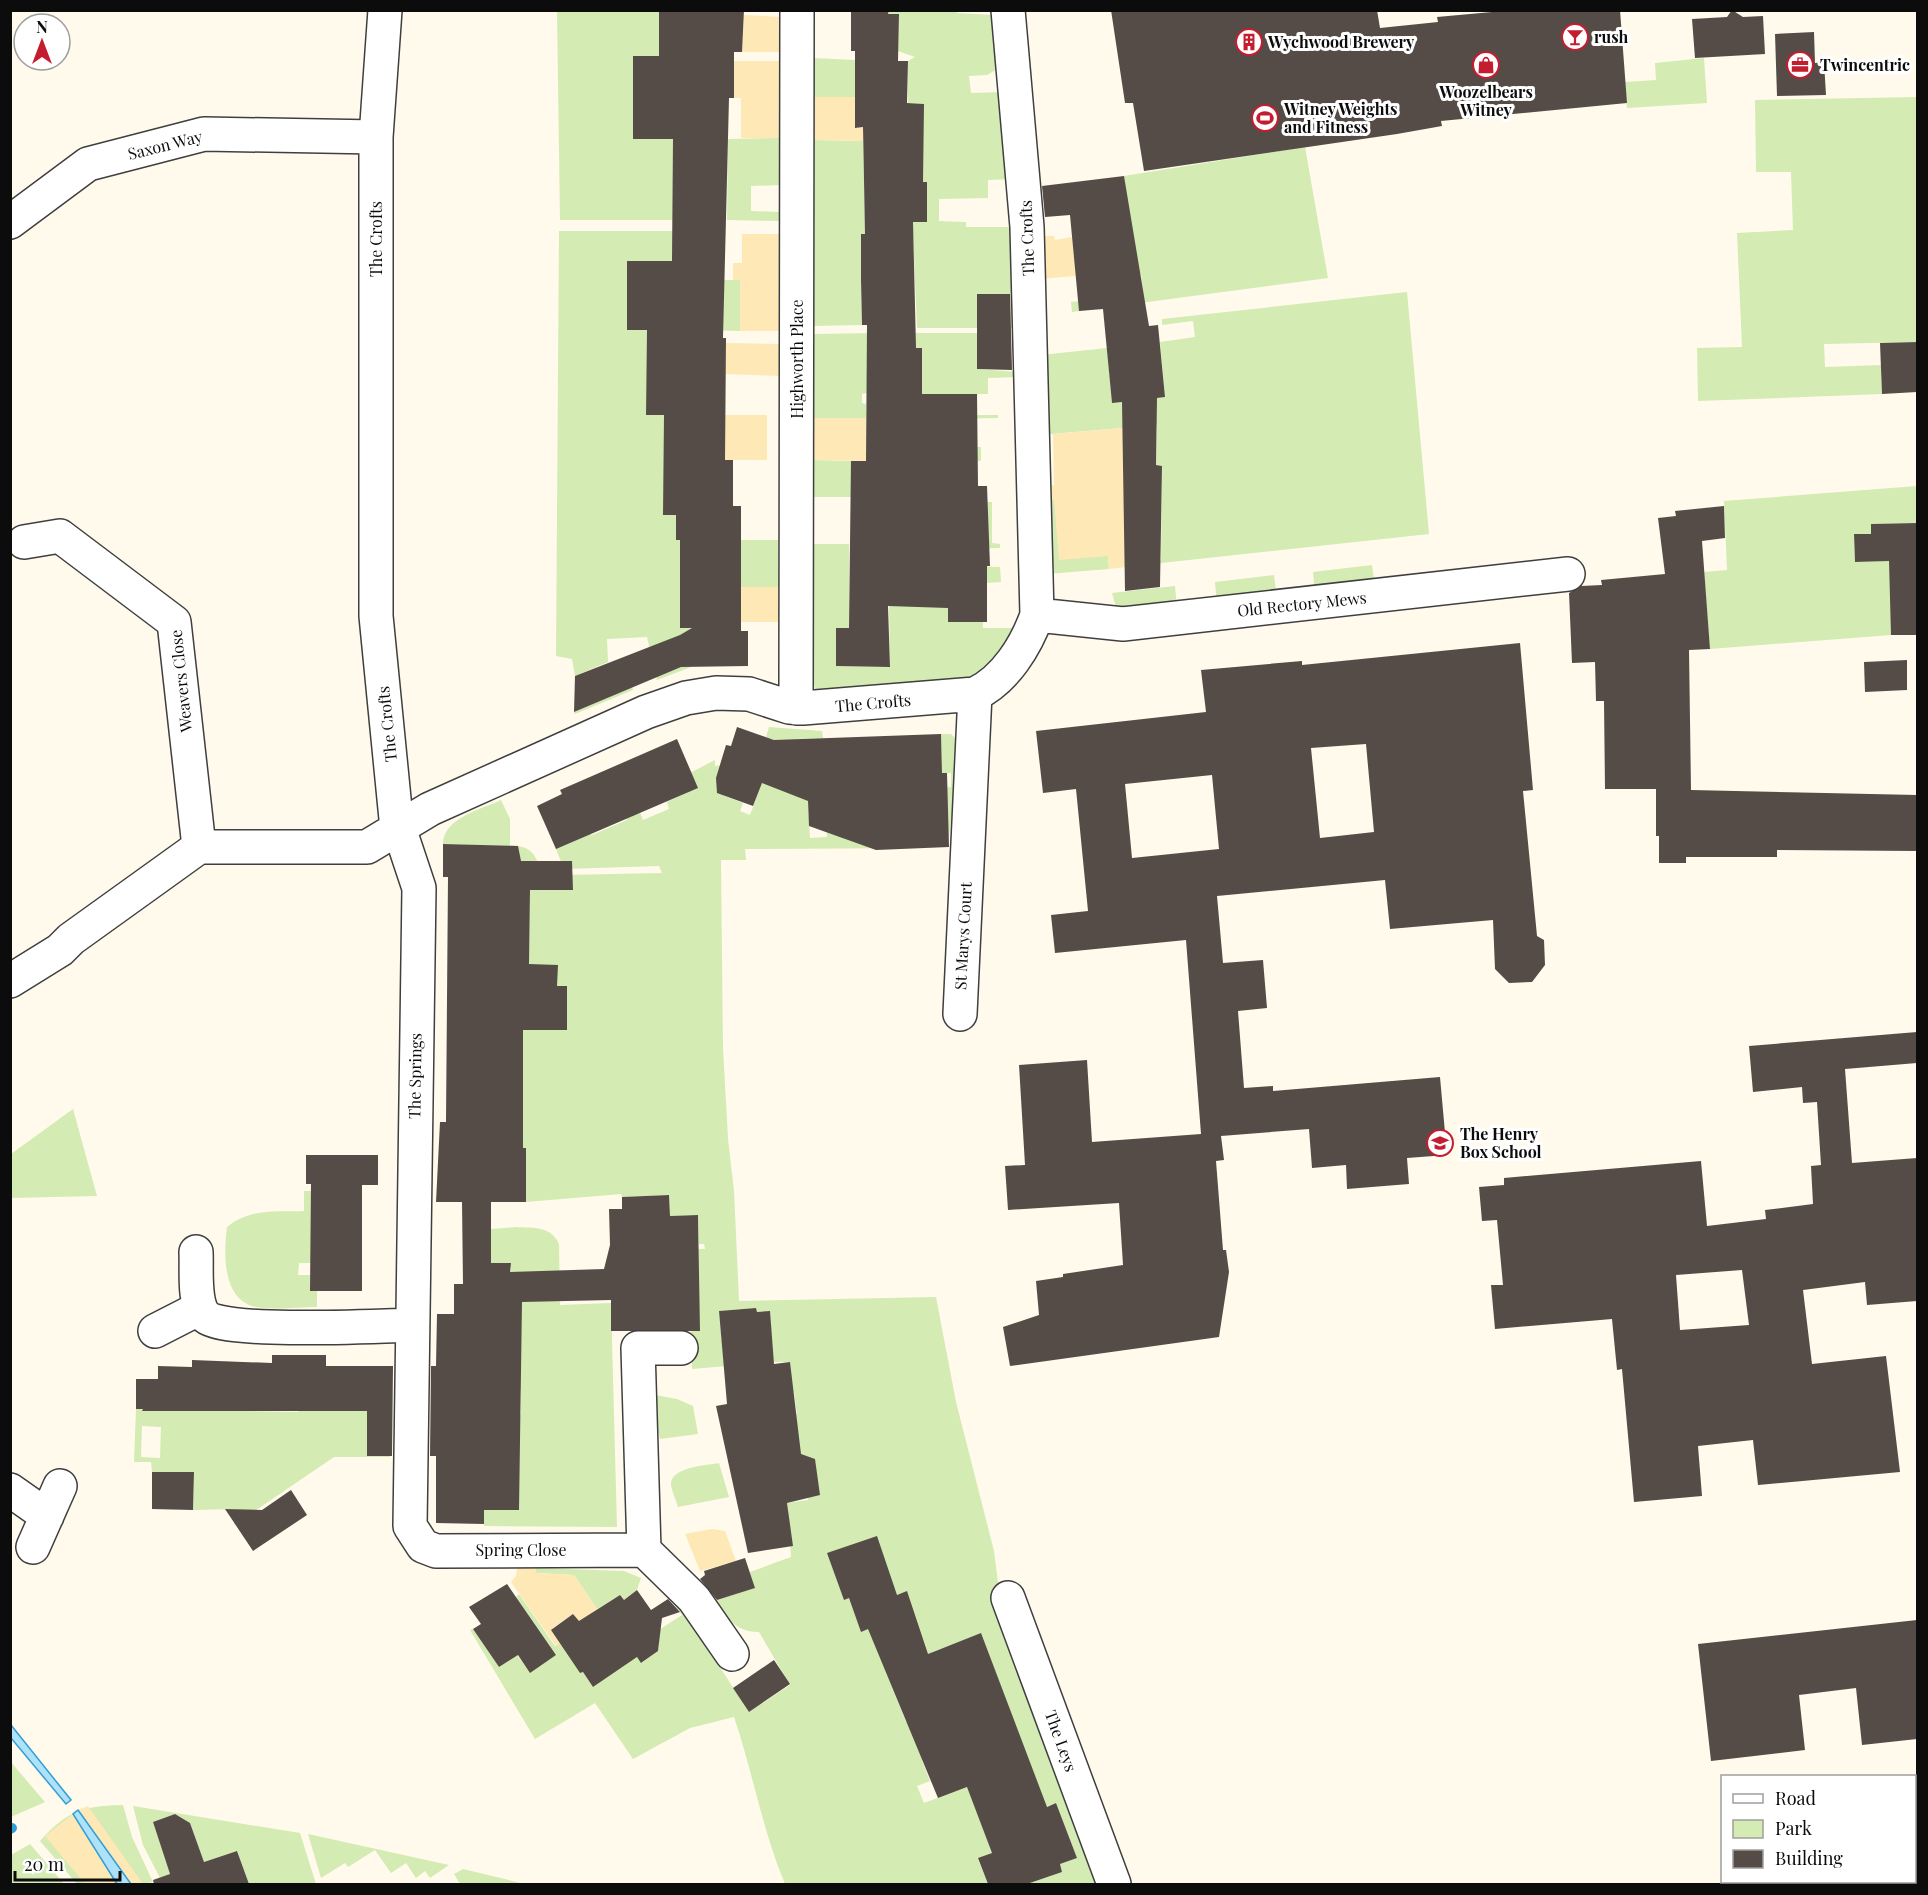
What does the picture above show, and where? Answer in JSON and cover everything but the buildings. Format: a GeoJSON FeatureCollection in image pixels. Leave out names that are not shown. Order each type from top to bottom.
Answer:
{"type":"FeatureCollection","features":[{"type":"Feature","properties":{"kind":"street","name":"The Crofts"},"geometry":{"type":"LineString","coordinates":[[385,10],[376,137],[376,616],[396,819],[400,830],[430,809],[640,715],[686,698],[716,693],[749,694],[796,708],[975,694],[988,688],[1015,658],[1031,632],[1037,615],[1027,227],[1008,10]]}},
{"type":"Feature","properties":{"kind":"street","name":"Highworth Place"},"geometry":{"type":"LineString","coordinates":[[796,708],[797,10]]}},
{"type":"Feature","properties":{"kind":"street","name":"Saxon Way"},"geometry":{"type":"LineString","coordinates":[[10,222],[88,164],[204,134],[376,137]]}},
{"type":"Feature","properties":{"kind":"street","name":"Weavers Close"},"geometry":{"type":"LineString","coordinates":[[24,542],[60,536],[174,622],[199,847]]}},
{"type":"Feature","properties":{"kind":"street","name":"Old Rectory Mews"},"geometry":{"type":"LineString","coordinates":[[1037,615],[1122,624],[1568,574]]}},
{"type":"Feature","properties":{"kind":"street","name":"St Marys Court"},"geometry":{"type":"LineString","coordinates":[[960,1014],[975,694]]}},
{"type":"Feature","properties":{"kind":"street"},"geometry":{"type":"LineString","coordinates":[[10,981],[60,950],[71,939],[199,847],[359,848],[374,844],[400,830]]}},
{"type":"Feature","properties":{"kind":"street","name":"The Springs"},"geometry":{"type":"LineString","coordinates":[[400,830],[419,888],[411,1325],[410,1526]]}},
{"type":"Feature","properties":{"kind":"street"},"geometry":{"type":"LineString","coordinates":[[196,1252],[200,1308],[208,1319],[215,1322],[240,1326],[411,1325]]}},
{"type":"Feature","properties":{"kind":"street"},"geometry":{"type":"LineString","coordinates":[[155,1331],[200,1308]]}},
{"type":"Feature","properties":{"kind":"street"},"geometry":{"type":"LineString","coordinates":[[681,1348],[639,1348],[644,1550],[694,1599],[732,1654]]}},
{"type":"Feature","properties":{"kind":"street"},"geometry":{"type":"LineString","coordinates":[[33,1547],[60,1486]]}},
{"type":"Feature","properties":{"kind":"street"},"geometry":{"type":"LineString","coordinates":[[10,1490],[47,1516]]}},
{"type":"Feature","properties":{"kind":"street","name":"Spring Close"},"geometry":{"type":"LineString","coordinates":[[410,1526],[423,1546],[436,1551],[644,1550]]}},
{"type":"Feature","properties":{"kind":"street","name":"The Leys"},"geometry":{"type":"LineString","coordinates":[[1008,1598],[1113,1884]]}},
{"type":"Feature","properties":{"kind":"green space"},"geometry":{"type":"Polygon","coordinates":[[[956,10],[957,13],[992,15],[1001,67],[987,75],[969,76],[971,93],[1004,92],[1015,179],[988,180],[988,198],[939,199],[939,221],[966,222],[966,227],[1017,227],[1019,328],[917,328],[913,234],[861,280],[862,325],[813,326],[813,140],[863,141],[865,220],[927,220],[908,183],[924,104],[908,103],[908,61],[915,57],[898,51],[899,14],[888,14],[889,11],[956,10]]]}},
{"type":"Feature","properties":{"kind":"green space"},"geometry":{"type":"Polygon","coordinates":[[[557,11],[702,11],[689,135],[673,220],[560,220],[557,11]]]}},
{"type":"Feature","properties":{"kind":"green space"},"geometry":{"type":"Polygon","coordinates":[[[813,58],[855,60],[855,97],[813,97],[813,58]]]}},
{"type":"Feature","properties":{"kind":"green space"},"geometry":{"type":"Polygon","coordinates":[[[1704,58],[1707,103],[1627,108],[1625,82],[1656,80],[1655,63],[1704,58]]]}},
{"type":"Feature","properties":{"kind":"green space"},"geometry":{"type":"Polygon","coordinates":[[[1917,97],[1917,342],[1824,344],[1825,367],[1881,365],[1882,394],[1698,401],[1697,348],[1742,347],[1737,233],[1793,230],[1791,172],[1756,172],[1755,100],[1917,97]]]}},
{"type":"Feature","properties":{"kind":"green space"},"geometry":{"type":"Polygon","coordinates":[[[781,138],[781,185],[751,186],[751,211],[781,212],[781,221],[727,220],[728,139],[781,138]]]}},
{"type":"Feature","properties":{"kind":"green space"},"geometry":{"type":"Polygon","coordinates":[[[1305,147],[1328,278],[1072,312],[1071,302],[1132,295],[1132,291],[1143,290],[1141,274],[1129,276],[1124,176],[1305,147]]]}},
{"type":"Feature","properties":{"kind":"green space"},"geometry":{"type":"Polygon","coordinates":[[[559,231],[672,231],[724,280],[740,280],[740,331],[704,330],[647,375],[646,415],[685,415],[689,517],[676,517],[676,540],[701,540],[691,667],[657,680],[647,637],[607,639],[608,662],[575,676],[572,659],[556,656],[559,231]]]}},
{"type":"Feature","properties":{"kind":"green space"},"geometry":{"type":"Polygon","coordinates":[[[1407,292],[1429,534],[1161,563],[1162,466],[1156,465],[1157,425],[1040,435],[1041,355],[1107,348],[1112,402],[1165,397],[1160,342],[1195,337],[1193,321],[1162,325],[1162,319],[1407,292]]]}},
{"type":"Feature","properties":{"kind":"green space"},"geometry":{"type":"Polygon","coordinates":[[[879,333],[867,339],[867,393],[862,394],[862,403],[866,404],[866,418],[813,418],[813,334],[879,333]]]}},
{"type":"Feature","properties":{"kind":"green space"},"geometry":{"type":"Polygon","coordinates":[[[902,333],[977,333],[977,369],[1019,372],[1019,377],[988,378],[988,394],[960,394],[961,415],[998,415],[998,418],[945,419],[945,447],[981,447],[981,461],[967,461],[963,502],[992,502],[992,543],[1000,544],[1000,548],[964,549],[964,566],[1000,567],[1001,582],[985,583],[948,622],[983,622],[983,628],[1014,628],[1003,660],[978,676],[817,691],[813,684],[812,544],[849,544],[849,628],[836,628],[836,666],[890,667],[889,606],[922,348],[911,348],[902,333]]]}},
{"type":"Feature","properties":{"kind":"green space"},"geometry":{"type":"Polygon","coordinates":[[[812,460],[851,461],[851,497],[812,497],[812,460]]]}},
{"type":"Feature","properties":{"kind":"green space"},"geometry":{"type":"Polygon","coordinates":[[[1917,486],[1917,523],[1871,524],[1871,534],[1854,535],[1855,562],[1917,560],[1917,566],[1897,567],[1891,635],[1710,649],[1704,572],[1727,570],[1724,501],[1917,486]]]}},
{"type":"Feature","properties":{"kind":"green space"},"geometry":{"type":"Polygon","coordinates":[[[1049,500],[1054,500],[1108,556],[1109,569],[1048,574],[1049,500]]]}},
{"type":"Feature","properties":{"kind":"green space"},"geometry":{"type":"Polygon","coordinates":[[[741,540],[778,540],[779,587],[741,587],[741,540]]]}},
{"type":"Feature","properties":{"kind":"green space"},"geometry":{"type":"Polygon","coordinates":[[[1372,565],[1375,587],[1315,594],[1313,572],[1372,565]]]}},
{"type":"Feature","properties":{"kind":"green space"},"geometry":{"type":"Polygon","coordinates":[[[1274,575],[1277,599],[1217,605],[1215,582],[1274,575]]]}},
{"type":"Feature","properties":{"kind":"green space"},"geometry":{"type":"Polygon","coordinates":[[[1175,586],[1177,608],[1117,611],[1112,593],[1175,586]]]}},
{"type":"Feature","properties":{"kind":"green space"},"geometry":{"type":"Polygon","coordinates":[[[632,687],[633,690],[575,714],[574,712],[632,687]]]}},
{"type":"Feature","properties":{"kind":"green space"},"geometry":{"type":"Polygon","coordinates":[[[769,727],[822,731],[823,738],[796,739],[807,786],[810,838],[827,837],[825,796],[951,787],[951,773],[942,773],[941,734],[951,734],[961,744],[949,836],[920,837],[920,848],[745,849],[746,860],[721,860],[723,1048],[728,1139],[734,1191],[739,1301],[936,1297],[956,1402],[994,1551],[1000,1598],[1105,1884],[1027,1884],[1062,1872],[1060,1864],[1077,1858],[1056,1803],[1040,1809],[978,1815],[992,1853],[978,1859],[988,1884],[785,1884],[770,1843],[734,1717],[690,1728],[633,1759],[595,1703],[535,1739],[470,1630],[473,1629],[499,1667],[517,1655],[530,1672],[556,1655],[516,1597],[519,1594],[555,1646],[560,1643],[580,1673],[583,1672],[593,1687],[637,1657],[642,1663],[658,1651],[659,1644],[651,1635],[682,1615],[670,1598],[673,1595],[749,1712],[790,1685],[759,1632],[751,1632],[738,1627],[714,1601],[754,1588],[750,1572],[791,1557],[787,1503],[808,1500],[806,1485],[816,1471],[815,1460],[806,1456],[794,1459],[778,1417],[797,1414],[794,1392],[778,1393],[791,1376],[790,1362],[772,1362],[770,1311],[757,1312],[756,1308],[719,1311],[724,1362],[750,1364],[692,1369],[691,1304],[697,1249],[705,1249],[704,1244],[699,1244],[698,1215],[670,1216],[669,1195],[622,1197],[621,1194],[526,1202],[526,1184],[489,1184],[526,1167],[526,1148],[485,1148],[518,1122],[446,1122],[446,1117],[522,1117],[523,1016],[530,963],[499,962],[529,948],[530,890],[564,890],[565,875],[662,873],[659,866],[564,869],[553,842],[576,825],[592,835],[627,820],[621,805],[635,799],[643,820],[669,809],[667,802],[686,793],[680,778],[715,760],[715,766],[724,765],[729,785],[725,796],[743,803],[740,811],[750,815],[762,783],[783,743],[766,737],[769,727]],[[981,1634],[932,1652],[935,1663],[885,1669],[906,1722],[950,1705],[981,1634]],[[966,1745],[922,1761],[930,1781],[917,1786],[924,1803],[981,1782],[966,1745]]]}},
{"type":"Feature","properties":{"kind":"green space"},"geometry":{"type":"Polygon","coordinates":[[[501,800],[510,819],[510,845],[529,850],[543,874],[509,878],[510,846],[443,844],[449,827],[456,821],[501,800]]]}},
{"type":"Feature","properties":{"kind":"green space"},"geometry":{"type":"Polygon","coordinates":[[[73,1109],[97,1196],[11,1198],[11,1154],[73,1109]]]}},
{"type":"Feature","properties":{"kind":"green space"},"geometry":{"type":"Polygon","coordinates":[[[304,1191],[319,1191],[311,1211],[311,1263],[299,1263],[298,1275],[310,1275],[310,1290],[317,1291],[317,1307],[261,1308],[247,1304],[233,1290],[226,1269],[227,1227],[254,1214],[304,1211],[304,1191]]]}},
{"type":"Feature","properties":{"kind":"green space"},"geometry":{"type":"Polygon","coordinates":[[[516,1227],[547,1231],[556,1238],[559,1244],[560,1305],[611,1303],[617,1527],[484,1526],[484,1510],[519,1510],[519,1482],[483,1415],[521,1415],[521,1390],[487,1390],[487,1376],[521,1375],[521,1347],[506,1304],[511,1263],[491,1263],[491,1229],[516,1227]]]}},
{"type":"Feature","properties":{"kind":"green space"},"geometry":{"type":"Polygon","coordinates":[[[390,1366],[390,1457],[334,1457],[234,1525],[234,1509],[193,1510],[194,1472],[152,1472],[151,1462],[134,1462],[136,1409],[298,1412],[299,1401],[345,1411],[384,1411],[390,1366]],[[142,1426],[141,1457],[160,1458],[161,1427],[142,1426]]]}},
{"type":"Feature","properties":{"kind":"green space"},"geometry":{"type":"Polygon","coordinates":[[[650,1394],[677,1399],[693,1406],[698,1434],[660,1439],[650,1394]]]}},
{"type":"Feature","properties":{"kind":"green space"},"geometry":{"type":"Polygon","coordinates":[[[719,1463],[729,1497],[678,1507],[671,1486],[677,1473],[719,1463]]]}},
{"type":"Feature","properties":{"kind":"green space"},"geometry":{"type":"Polygon","coordinates":[[[536,1568],[624,1571],[641,1578],[637,1590],[624,1600],[620,1595],[597,1609],[574,1575],[536,1573],[536,1568]]]}},
{"type":"Feature","properties":{"kind":"green space"},"geometry":{"type":"Polygon","coordinates":[[[10,1761],[45,1802],[11,1817],[10,1817],[10,1761]]]}},
{"type":"Feature","properties":{"kind":"green space"},"geometry":{"type":"Polygon","coordinates":[[[123,1805],[132,1837],[153,1882],[77,1884],[40,1841],[59,1822],[77,1812],[123,1805]]]}},
{"type":"Feature","properties":{"kind":"green space"},"geometry":{"type":"Polygon","coordinates":[[[133,1806],[300,1833],[316,1884],[249,1884],[237,1851],[204,1862],[190,1823],[175,1814],[153,1822],[170,1874],[160,1878],[143,1845],[133,1806]]]}},
{"type":"Feature","properties":{"kind":"green space"},"geometry":{"type":"Polygon","coordinates":[[[308,1834],[449,1865],[430,1878],[425,1871],[416,1878],[406,1863],[391,1873],[375,1850],[348,1867],[345,1863],[321,1878],[308,1834]]]}},
{"type":"Feature","properties":{"kind":"green space"},"geometry":{"type":"Polygon","coordinates":[[[30,1844],[64,1884],[11,1884],[11,1855],[30,1844]]]}},
{"type":"Feature","properties":{"kind":"green space"},"geometry":{"type":"Polygon","coordinates":[[[1916,1860],[1917,1884],[1791,1884],[1916,1883],[1916,1860]]]}},
{"type":"Feature","properties":{"kind":"green space"},"geometry":{"type":"Polygon","coordinates":[[[463,1869],[525,1884],[460,1884],[454,1874],[463,1869]]]}},
{"type":"Feature","properties":{"kind":"sand"},"geometry":{"type":"Polygon","coordinates":[[[744,15],[781,17],[780,52],[742,52],[744,15]]]}},
{"type":"Feature","properties":{"kind":"sand"},"geometry":{"type":"Polygon","coordinates":[[[734,61],[780,61],[781,138],[741,138],[741,98],[734,98],[734,61]]]}},
{"type":"Feature","properties":{"kind":"sand"},"geometry":{"type":"Polygon","coordinates":[[[813,97],[855,97],[856,128],[863,127],[863,141],[813,140],[813,97]]]}},
{"type":"Feature","properties":{"kind":"sand"},"geometry":{"type":"Polygon","coordinates":[[[742,234],[781,234],[779,331],[740,331],[740,280],[733,280],[733,263],[742,263],[742,234]]]}},
{"type":"Feature","properties":{"kind":"sand"},"geometry":{"type":"Polygon","coordinates":[[[1036,236],[1054,236],[1055,240],[1072,237],[1076,276],[1038,279],[1036,236]]]}},
{"type":"Feature","properties":{"kind":"sand"},"geometry":{"type":"Polygon","coordinates":[[[726,343],[781,344],[781,376],[725,374],[726,343]]]}},
{"type":"Feature","properties":{"kind":"sand"},"geometry":{"type":"Polygon","coordinates":[[[725,415],[767,415],[767,460],[725,460],[725,415]]]}},
{"type":"Feature","properties":{"kind":"sand"},"geometry":{"type":"Polygon","coordinates":[[[813,418],[866,418],[866,461],[812,460],[813,418]]]}},
{"type":"Feature","properties":{"kind":"sand"},"geometry":{"type":"Polygon","coordinates":[[[1123,428],[1130,559],[1161,560],[1161,563],[1109,569],[1108,556],[1059,560],[1054,500],[1049,500],[1050,485],[1054,485],[1053,434],[1123,428]]]}},
{"type":"Feature","properties":{"kind":"sand"},"geometry":{"type":"Polygon","coordinates":[[[741,587],[779,587],[780,622],[740,622],[741,587]]]}},
{"type":"Feature","properties":{"kind":"sand"},"geometry":{"type":"Polygon","coordinates":[[[712,1529],[725,1531],[736,1561],[700,1571],[685,1534],[712,1529]]]}},
{"type":"Feature","properties":{"kind":"sand"},"geometry":{"type":"Polygon","coordinates":[[[517,1568],[536,1568],[536,1573],[574,1575],[597,1609],[579,1622],[573,1614],[553,1628],[563,1642],[556,1646],[511,1582],[516,1576],[517,1568]]]}},
{"type":"Feature","properties":{"kind":"sand"},"geometry":{"type":"Polygon","coordinates":[[[88,1806],[143,1884],[85,1884],[45,1836],[78,1810],[88,1806]]]}},
{"type":"Feature","properties":{"kind":"water"},"geometry":{"type":"Polygon","coordinates":[[[11,1725],[71,1800],[66,1804],[11,1738],[11,1725]]]}},
{"type":"Feature","properties":{"kind":"water"},"geometry":{"type":"Polygon","coordinates":[[[78,1810],[131,1884],[117,1884],[73,1814],[78,1810]]]}},
{"type":"Feature","properties":{"kind":"place","name":"rush"},"geometry":{"type":"Point","coordinates":[1575,37]}},
{"type":"Feature","properties":{"kind":"place","name":"Wychwood Brewery"},"geometry":{"type":"Point","coordinates":[1249,42]}},
{"type":"Feature","properties":{"kind":"place","name":"Woozelbears Witney"},"geometry":{"type":"Point","coordinates":[1486,65]}},
{"type":"Feature","properties":{"kind":"place","name":"Twincentric"},"geometry":{"type":"Point","coordinates":[1800,65]}},
{"type":"Feature","properties":{"kind":"place","name":"Witney Weights and Fitness"},"geometry":{"type":"Point","coordinates":[1265,118]}},
{"type":"Feature","properties":{"kind":"place","name":"The Henry Box School"},"geometry":{"type":"Point","coordinates":[1440,1143]}}]}
